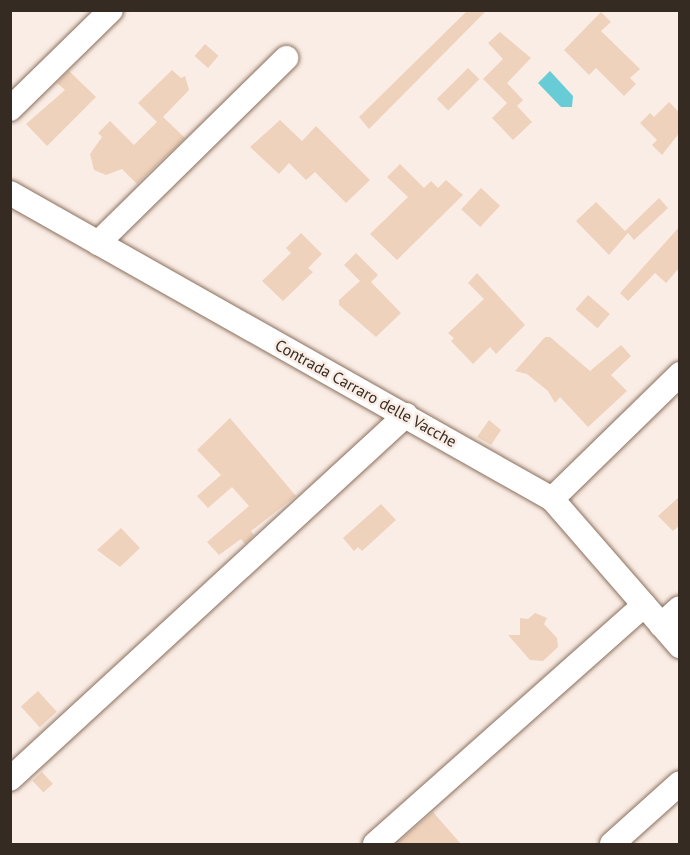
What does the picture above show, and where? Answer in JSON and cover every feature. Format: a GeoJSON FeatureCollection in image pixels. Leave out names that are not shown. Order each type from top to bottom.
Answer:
{"type":"FeatureCollection","features":[{"type":"Feature","properties":{"kind":"street"},"geometry":{"type":"LineString","coordinates":[[10,109],[111,10]]}},
{"type":"Feature","properties":{"kind":"street"},"geometry":{"type":"LineString","coordinates":[[98,243],[286,58]]}},
{"type":"Feature","properties":{"kind":"street","name":"Contrada Carraro delle Vacche"},"geometry":{"type":"LineString","coordinates":[[10,193],[406,415],[552,500],[680,646]]}},
{"type":"Feature","properties":{"kind":"street"},"geometry":{"type":"LineString","coordinates":[[552,500],[680,374]]}},
{"type":"Feature","properties":{"kind":"street"},"geometry":{"type":"LineString","coordinates":[[10,779],[406,415]]}},
{"type":"Feature","properties":{"kind":"street"},"geometry":{"type":"LineString","coordinates":[[375,844],[644,605]]}},
{"type":"Feature","properties":{"kind":"street"},"geometry":{"type":"LineString","coordinates":[[661,625],[680,608]]}},
{"type":"Feature","properties":{"kind":"street"},"geometry":{"type":"LineString","coordinates":[[612,844],[680,783]]}},
{"type":"Feature","properties":{"kind":"water"},"geometry":{"type":"Polygon","coordinates":[[[550,71],[573,96],[572,107],[561,107],[538,83],[550,71]]]}},
{"type":"Feature","properties":{"kind":"building"},"geometry":{"type":"Polygon","coordinates":[[[468,10],[487,10],[369,129],[359,117],[468,10]]]}},
{"type":"Feature","properties":{"kind":"building"},"geometry":{"type":"Polygon","coordinates":[[[601,12],[611,22],[601,31],[640,69],[630,78],[636,84],[624,96],[596,68],[589,75],[564,50],[601,12]]]}},
{"type":"Feature","properties":{"kind":"building"},"geometry":{"type":"Polygon","coordinates":[[[500,32],[531,58],[507,83],[523,100],[517,106],[532,122],[513,140],[492,118],[507,103],[483,79],[503,59],[488,43],[500,32]]]}},
{"type":"Feature","properties":{"kind":"building"},"geometry":{"type":"Polygon","coordinates":[[[205,44],[219,56],[208,68],[195,56],[205,44]]]}},
{"type":"Feature","properties":{"kind":"building"},"geometry":{"type":"Polygon","coordinates":[[[468,68],[479,79],[448,110],[437,99],[468,68]]]}},
{"type":"Feature","properties":{"kind":"building"},"geometry":{"type":"Polygon","coordinates":[[[172,70],[181,78],[185,76],[189,90],[163,117],[185,138],[137,184],[122,169],[106,175],[94,170],[90,154],[102,137],[98,133],[110,121],[134,145],[157,122],[138,103],[172,70]]]}},
{"type":"Feature","properties":{"kind":"building"},"geometry":{"type":"Polygon","coordinates":[[[69,71],[96,97],[47,146],[26,124],[65,90],[57,83],[69,71]]]}},
{"type":"Feature","properties":{"kind":"building"},"geometry":{"type":"Polygon","coordinates":[[[669,102],[680,113],[680,132],[662,155],[652,145],[657,140],[640,123],[650,113],[654,117],[669,102]]]}},
{"type":"Feature","properties":{"kind":"building"},"geometry":{"type":"Polygon","coordinates":[[[280,120],[302,141],[316,126],[370,180],[346,203],[315,172],[306,180],[289,163],[279,174],[250,147],[280,120]]]}},
{"type":"Feature","properties":{"kind":"building"},"geometry":{"type":"Polygon","coordinates":[[[400,164],[424,188],[431,181],[438,188],[446,180],[463,195],[397,260],[370,234],[408,197],[387,177],[400,164]]]}},
{"type":"Feature","properties":{"kind":"building"},"geometry":{"type":"Polygon","coordinates":[[[481,188],[500,206],[480,227],[461,209],[481,188]]]}},
{"type":"Feature","properties":{"kind":"building"},"geometry":{"type":"Polygon","coordinates":[[[659,198],[668,208],[634,240],[628,233],[609,255],[576,221],[596,202],[625,231],[659,198]]]}},
{"type":"Feature","properties":{"kind":"building"},"geometry":{"type":"Polygon","coordinates":[[[680,226],[680,267],[666,283],[655,273],[628,301],[620,293],[680,226]]]}},
{"type":"Feature","properties":{"kind":"building"},"geometry":{"type":"Polygon","coordinates":[[[301,233],[322,254],[308,268],[313,272],[283,301],[262,281],[291,253],[286,248],[301,233]]]}},
{"type":"Feature","properties":{"kind":"building"},"geometry":{"type":"Polygon","coordinates":[[[356,253],[378,275],[371,282],[401,313],[376,337],[339,305],[339,300],[360,281],[344,265],[356,253]]]}},
{"type":"Feature","properties":{"kind":"building"},"geometry":{"type":"Polygon","coordinates":[[[477,273],[525,325],[496,354],[490,347],[473,364],[451,341],[454,338],[448,333],[484,299],[468,283],[477,273]]]}},
{"type":"Feature","properties":{"kind":"building"},"geometry":{"type":"Polygon","coordinates":[[[588,295],[610,314],[597,328],[576,309],[588,295]]]}},
{"type":"Feature","properties":{"kind":"building"},"geometry":{"type":"Polygon","coordinates":[[[545,337],[550,337],[590,371],[621,345],[631,356],[611,375],[627,391],[588,427],[560,397],[555,403],[548,391],[527,374],[515,371],[545,337]]]}},
{"type":"Feature","properties":{"kind":"building"},"geometry":{"type":"Polygon","coordinates":[[[230,418],[296,496],[251,531],[254,535],[245,544],[241,539],[219,555],[207,542],[249,506],[232,487],[208,508],[197,496],[221,475],[197,450],[230,418]]]}},
{"type":"Feature","properties":{"kind":"building"},"geometry":{"type":"Polygon","coordinates":[[[489,420],[501,430],[491,445],[477,437],[489,420]]]}},
{"type":"Feature","properties":{"kind":"building"},"geometry":{"type":"Polygon","coordinates":[[[680,496],[680,525],[673,531],[658,516],[680,496]]]}},
{"type":"Feature","properties":{"kind":"building"},"geometry":{"type":"Polygon","coordinates":[[[381,504],[396,520],[362,551],[358,547],[354,551],[343,538],[381,504]]]}},
{"type":"Feature","properties":{"kind":"building"},"geometry":{"type":"Polygon","coordinates":[[[121,528],[140,548],[120,567],[97,550],[121,528]]]}},
{"type":"Feature","properties":{"kind":"building"},"geometry":{"type":"Polygon","coordinates":[[[535,613],[547,618],[544,624],[557,638],[558,647],[543,661],[530,660],[508,635],[520,635],[520,618],[528,619],[535,613]]]}},
{"type":"Feature","properties":{"kind":"building"},"geometry":{"type":"Polygon","coordinates":[[[38,691],[57,712],[40,727],[21,706],[38,691]]]}},
{"type":"Feature","properties":{"kind":"building"},"geometry":{"type":"Polygon","coordinates":[[[42,772],[53,784],[43,793],[32,781],[42,772]]]}},
{"type":"Feature","properties":{"kind":"building"},"geometry":{"type":"Polygon","coordinates":[[[433,812],[461,844],[396,844],[433,812]]]}}]}
